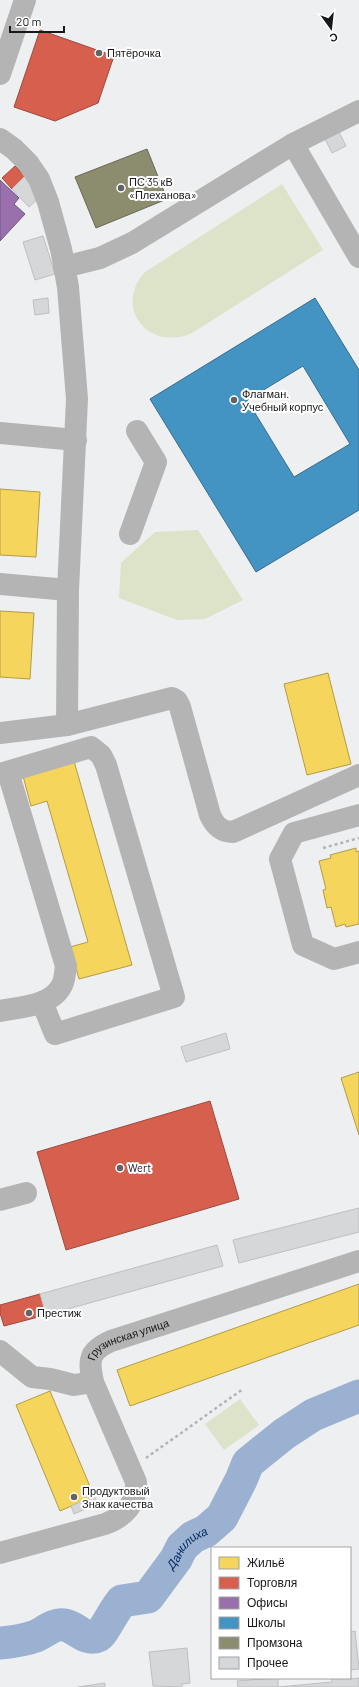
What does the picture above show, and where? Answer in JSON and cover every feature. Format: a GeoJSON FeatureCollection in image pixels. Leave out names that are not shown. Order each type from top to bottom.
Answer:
{"type":"FeatureCollection","features":[{"type":"Feature","properties":{"kind":"street"},"geometry":{"type":"LineString","coordinates":[[0,74],[25,0]]}},
{"type":"Feature","properties":{"kind":"street"},"geometry":{"type":"LineString","coordinates":[[64,267],[100,258],[132,243],[293,144],[359,111]]}},
{"type":"Feature","properties":{"kind":"street"},"geometry":{"type":"LineString","coordinates":[[0,139],[14,149],[28,163],[39,179],[48,202],[68,287],[77,400],[68,590],[68,726]]}},
{"type":"Feature","properties":{"kind":"street"},"geometry":{"type":"LineString","coordinates":[[293,144],[359,256]]}},
{"type":"Feature","properties":{"kind":"street"},"geometry":{"type":"LineString","coordinates":[[130,534],[156,462],[137,431]]}},
{"type":"Feature","properties":{"kind":"street"},"geometry":{"type":"LineString","coordinates":[[0,433],[76,440]]}},
{"type":"Feature","properties":{"kind":"street"},"geometry":{"type":"LineString","coordinates":[[0,584],[68,590]]}},
{"type":"Feature","properties":{"kind":"street"},"geometry":{"type":"LineString","coordinates":[[0,734],[68,726],[172,698],[177,701],[180,707],[213,823],[225,832],[233,832],[359,775]]}},
{"type":"Feature","properties":{"kind":"street"},"geometry":{"type":"LineString","coordinates":[[0,1011],[42,1002],[56,995],[63,984],[66,966],[4,773],[91,747],[101,755],[106,765],[174,997],[55,1034],[42,1002]]}},
{"type":"Feature","properties":{"kind":"street"},"geometry":{"type":"LineString","coordinates":[[359,815],[294,833],[280,859],[303,945],[334,958],[359,952]]}},
{"type":"Feature","properties":{"kind":"street"},"geometry":{"type":"LineString","coordinates":[[0,1200],[26,1194]]}},
{"type":"Feature","properties":{"kind":"street","name":"Грузинская улица"},"geometry":{"type":"LineString","coordinates":[[0,1553],[115,1520],[131,1506],[136,1490],[133,1476],[94,1382],[91,1368],[91,1358],[99,1347],[112,1341],[359,1261]]}},
{"type":"Feature","properties":{"kind":"street"},"geometry":{"type":"LineString","coordinates":[[0,1352],[32,1377],[50,1379],[74,1385],[94,1382]]}},
{"type":"Feature","properties":{"kind":"path"},"geometry":{"type":"LineString","coordinates":[[133,1476],[147,1457],[243,1389]]}},
{"type":"Feature","properties":{"kind":"green space"},"geometry":{"type":"Polygon","coordinates":[[[282,184],[323,250],[192,333],[176,337],[162,336],[149,331],[140,323],[134,312],[133,299],[136,285],[145,272],[282,184]]]}},
{"type":"Feature","properties":{"kind":"green space"},"geometry":{"type":"Polygon","coordinates":[[[198,530],[243,600],[205,619],[177,620],[119,598],[121,563],[155,532],[198,530]]]}},
{"type":"Feature","properties":{"kind":"green space"},"geometry":{"type":"Polygon","coordinates":[[[240,1399],[259,1425],[224,1450],[205,1424],[240,1399]]]}},
{"type":"Feature","properties":{"kind":"building: Жильё"},"geometry":{"type":"Polygon","coordinates":[[[0,489],[40,492],[36,557],[0,555],[0,489]]]}},
{"type":"Feature","properties":{"kind":"building: Жильё"},"geometry":{"type":"Polygon","coordinates":[[[0,611],[34,613],[30,679],[0,677],[0,611]]]}},
{"type":"Feature","properties":{"kind":"building: Жильё"},"geometry":{"type":"Polygon","coordinates":[[[328,673],[351,764],[307,775],[284,684],[328,673]]]}},
{"type":"Feature","properties":{"kind":"building: Жильё"},"geometry":{"type":"Polygon","coordinates":[[[74,761],[132,965],[79,979],[70,947],[88,942],[47,801],[31,806],[23,776],[74,761]]]}},
{"type":"Feature","properties":{"kind":"building: Жильё"},"geometry":{"type":"Polygon","coordinates":[[[356,848],[356,852],[359,851],[359,924],[346,927],[345,924],[336,927],[331,907],[327,908],[323,890],[326,889],[319,861],[331,858],[330,855],[356,848]]]}},
{"type":"Feature","properties":{"kind":"building: Жильё"},"geometry":{"type":"Polygon","coordinates":[[[359,1072],[359,1135],[341,1078],[359,1072]]]}},
{"type":"Feature","properties":{"kind":"building: Жильё"},"geometry":{"type":"Polygon","coordinates":[[[359,1284],[359,1325],[130,1406],[117,1370],[359,1284]]]}},
{"type":"Feature","properties":{"kind":"building: Жильё"},"geometry":{"type":"Polygon","coordinates":[[[50,1391],[94,1496],[60,1511],[16,1405],[50,1391]]]}},
{"type":"Feature","properties":{"kind":"building: Торговля"},"geometry":{"type":"Polygon","coordinates":[[[40,30],[114,56],[98,103],[55,121],[14,107],[40,30]]]}},
{"type":"Feature","properties":{"kind":"building: Торговля"},"geometry":{"type":"Polygon","coordinates":[[[15,166],[25,176],[12,189],[2,178],[15,166]]]}},
{"type":"Feature","properties":{"kind":"building: Торговля"},"geometry":{"type":"Polygon","coordinates":[[[210,1101],[239,1199],[66,1250],[37,1152],[210,1101]]]}},
{"type":"Feature","properties":{"kind":"building: Торговля"},"geometry":{"type":"Polygon","coordinates":[[[40,1294],[46,1315],[4,1326],[0,1313],[0,1305],[40,1294]]]}},
{"type":"Feature","properties":{"kind":"building: Офисы"},"geometry":{"type":"Polygon","coordinates":[[[0,180],[19,198],[14,204],[25,214],[0,241],[0,180]]]}},
{"type":"Feature","properties":{"kind":"building: Школы"},"geometry":{"type":"Polygon","coordinates":[[[315,298],[359,370],[359,510],[256,572],[150,399],[315,298]],[[303,366],[247,400],[294,477],[350,444],[303,366]]]}},
{"type":"Feature","properties":{"kind":"building: Промзона","name":"ПС 35 кВ «Плеханова»"},"geometry":{"type":"Polygon","coordinates":[[[147,149],[167,199],[96,228],[75,177],[147,149]]]}},
{"type":"Feature","properties":{"kind":"building: Прочее"},"geometry":{"type":"Polygon","coordinates":[[[339,132],[346,146],[332,153],[325,139],[339,132]]]}},
{"type":"Feature","properties":{"kind":"building: Прочее"},"geometry":{"type":"Polygon","coordinates":[[[25,176],[39,198],[29,207],[12,189],[25,176]]]}},
{"type":"Feature","properties":{"kind":"building: Прочее"},"geometry":{"type":"Polygon","coordinates":[[[43,236],[55,274],[35,280],[23,242],[43,236]]]}},
{"type":"Feature","properties":{"kind":"building: Прочее"},"geometry":{"type":"Polygon","coordinates":[[[48,298],[49,313],[35,315],[33,300],[48,298]]]}},
{"type":"Feature","properties":{"kind":"building: Прочее"},"geometry":{"type":"Polygon","coordinates":[[[226,1033],[230,1049],[186,1062],[181,1047],[226,1033]]]}},
{"type":"Feature","properties":{"kind":"building: Прочее"},"geometry":{"type":"Polygon","coordinates":[[[359,1208],[359,1232],[239,1263],[233,1240],[359,1208]]]}},
{"type":"Feature","properties":{"kind":"building: Прочее"},"geometry":{"type":"Polygon","coordinates":[[[217,1245],[223,1266],[46,1315],[40,1294],[217,1245]]]}},
{"type":"Feature","properties":{"kind":"building: Прочее"},"geometry":{"type":"Polygon","coordinates":[[[94,1496],[98,1504],[74,1514],[71,1506],[94,1496]]]}},
{"type":"Feature","properties":{"kind":"building: Прочее"},"geometry":{"type":"Polygon","coordinates":[[[355,1631],[359,1669],[351,1670],[351,1632],[355,1631]]]}},
{"type":"Feature","properties":{"kind":"building: Прочее"},"geometry":{"type":"Polygon","coordinates":[[[187,1648],[190,1683],[182,1684],[182,1687],[153,1686],[149,1652],[187,1648]]]}},
{"type":"Feature","properties":{"kind":"building: Прочее"},"geometry":{"type":"Polygon","coordinates":[[[359,1678],[359,1687],[278,1687],[332,1682],[332,1679],[359,1678]]]}},
{"type":"Feature","properties":{"kind":"building: Прочее"},"geometry":{"type":"Polygon","coordinates":[[[264,1679],[278,1679],[278,1687],[238,1687],[237,1681],[264,1679]]]}},
{"type":"Feature","properties":{"kind":"building: Прочее"},"geometry":{"type":"Polygon","coordinates":[[[105,1683],[105,1687],[78,1687],[105,1683]]]}},
{"type":"Feature","properties":{"kind":"waterway","name":"Данилиха"},"geometry":{"type":"LineString","coordinates":[[0,1643],[18,1641],[32,1637],[57,1625],[68,1626],[89,1637],[98,1636],[103,1631],[122,1601],[148,1597],[176,1559],[182,1547],[193,1537],[206,1531],[222,1517],[248,1463],[284,1434],[313,1415],[359,1396]]}},
{"type":"Feature","properties":{"kind":"place","name":"Пятёрочка"},"geometry":{"type":"Point","coordinates":[99,53]}},
{"type":"Feature","properties":{"kind":"place","name":"ПС 35 кВ «Плеханова»"},"geometry":{"type":"Point","coordinates":[121,188]}},
{"type":"Feature","properties":{"kind":"place","name":"Флагман. Учебный корпус"},"geometry":{"type":"Point","coordinates":[234,400]}},
{"type":"Feature","properties":{"kind":"place","name":"Wert"},"geometry":{"type":"Point","coordinates":[120,1168]}},
{"type":"Feature","properties":{"kind":"place","name":"Престиж"},"geometry":{"type":"Point","coordinates":[29,1313]}},
{"type":"Feature","properties":{"kind":"place","name":"Продуктовый Знак качества"},"geometry":{"type":"Point","coordinates":[74,1497]}}]}
